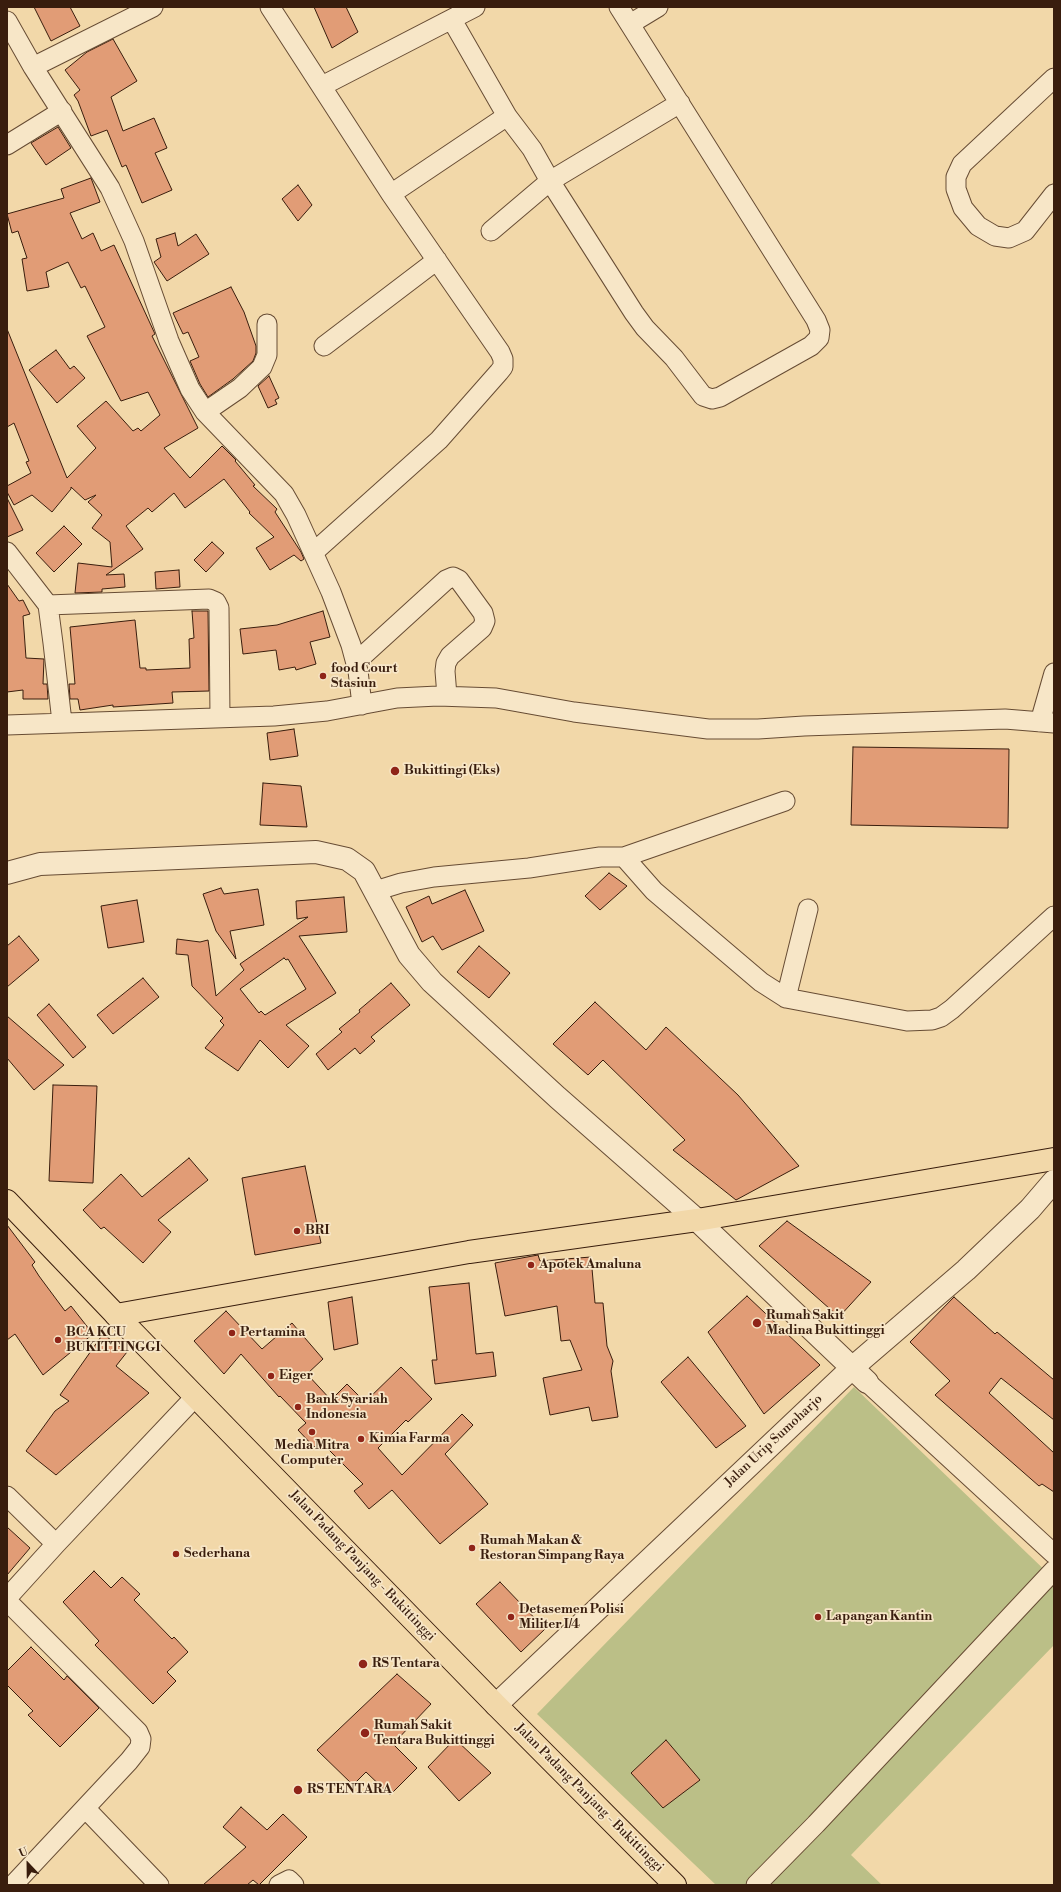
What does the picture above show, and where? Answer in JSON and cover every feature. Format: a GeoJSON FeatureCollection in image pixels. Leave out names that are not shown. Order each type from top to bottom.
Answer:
{"type":"FeatureCollection","features":[{"type":"Feature","properties":{"kind":"main road"},"geometry":{"type":"LineString","coordinates":[[116,1315],[469,1252],[697,1220],[1054,1159]]}},
{"type":"Feature","properties":{"kind":"main road","name":"Jalan Padang Panjang - Bukittinggi"},"geometry":{"type":"LineString","coordinates":[[10,1212],[116,1315],[496,1705],[675,1885]]}},
{"type":"Feature","properties":{"kind":"street"},"geometry":{"type":"LineString","coordinates":[[33,67],[153,7]]}},
{"type":"Feature","properties":{"kind":"street"},"geometry":{"type":"LineString","coordinates":[[270,7],[392,194],[500,352],[503,359],[503,367],[429,450],[314,552]]}},
{"type":"Feature","properties":{"kind":"street"},"geometry":{"type":"LineString","coordinates":[[322,86],[475,7]]}},
{"type":"Feature","properties":{"kind":"street"},"geometry":{"type":"LineString","coordinates":[[452,20],[507,116],[532,149],[634,313],[645,328],[674,358],[703,396],[712,399],[720,397],[811,346],[819,338],[820,330],[816,320],[619,7]]}},
{"type":"Feature","properties":{"kind":"street"},"geometry":{"type":"LineString","coordinates":[[630,24],[658,7]]}},
{"type":"Feature","properties":{"kind":"street"},"geometry":{"type":"LineString","coordinates":[[7,21],[33,67],[110,188],[123,215],[180,367],[205,412],[284,494],[314,552],[331,592],[356,662],[362,705]]}},
{"type":"Feature","properties":{"kind":"street"},"geometry":{"type":"LineString","coordinates":[[1054,78],[962,164],[956,177],[956,189],[963,208],[978,226],[995,236],[1009,238],[1025,231],[1054,194]]}},
{"type":"Feature","properties":{"kind":"street"},"geometry":{"type":"LineString","coordinates":[[491,231],[550,180],[680,103]]}},
{"type":"Feature","properties":{"kind":"street"},"geometry":{"type":"LineString","coordinates":[[7,144],[62,111]]}},
{"type":"Feature","properties":{"kind":"street"},"geometry":{"type":"LineString","coordinates":[[392,194],[507,116]]}},
{"type":"Feature","properties":{"kind":"street"},"geometry":{"type":"LineString","coordinates":[[324,346],[437,260]]}},
{"type":"Feature","properties":{"kind":"street"},"geometry":{"type":"LineString","coordinates":[[205,412],[240,388],[262,367],[267,355],[267,324]]}},
{"type":"Feature","properties":{"kind":"street"},"geometry":{"type":"LineString","coordinates":[[7,552],[48,605],[54,643],[62,722]]}},
{"type":"Feature","properties":{"kind":"street"},"geometry":{"type":"LineString","coordinates":[[356,662],[446,580],[453,577],[459,580],[471,596],[483,614],[485,621],[482,628],[450,656],[446,663],[445,671],[447,696]]}},
{"type":"Feature","properties":{"kind":"street"},"geometry":{"type":"LineString","coordinates":[[48,605],[209,599],[216,602],[219,608],[220,718]]}},
{"type":"Feature","properties":{"kind":"street"},"geometry":{"type":"LineString","coordinates":[[7,725],[274,716],[327,711],[397,698],[447,696],[496,698],[574,712],[708,729],[758,729],[1005,719],[1047,722],[1054,673]]}},
{"type":"Feature","properties":{"kind":"street"},"geometry":{"type":"LineString","coordinates":[[374,891],[401,883],[434,877],[529,868],[600,857],[624,857],[785,801]]}},
{"type":"Feature","properties":{"kind":"street"},"geometry":{"type":"LineString","coordinates":[[7,873],[40,864],[316,852],[346,859],[364,871],[409,955],[432,982],[569,1107],[697,1220],[860,1375],[1054,1554]]}},
{"type":"Feature","properties":{"kind":"street"},"geometry":{"type":"LineString","coordinates":[[624,857],[654,891],[761,982],[786,998],[908,1020],[932,1020],[941,1017],[952,1010],[1054,916]]}},
{"type":"Feature","properties":{"kind":"street"},"geometry":{"type":"LineString","coordinates":[[786,998],[808,909]]}},
{"type":"Feature","properties":{"kind":"street","name":"Jalan Urip Sumoharjo"},"geometry":{"type":"LineString","coordinates":[[496,1705],[860,1375],[1030,1209],[1054,1181]]}},
{"type":"Feature","properties":{"kind":"street"},"geometry":{"type":"LineString","coordinates":[[13,1885],[86,1809],[129,1761],[140,1747],[141,1739],[138,1732],[7,1600],[56,1544],[196,1396]]}},
{"type":"Feature","properties":{"kind":"street"},"geometry":{"type":"LineString","coordinates":[[7,1496],[56,1544]]}},
{"type":"Feature","properties":{"kind":"street"},"geometry":{"type":"LineString","coordinates":[[756,1885],[1054,1570]]}},
{"type":"Feature","properties":{"kind":"street"},"geometry":{"type":"LineString","coordinates":[[86,1809],[159,1885]]}},
{"type":"Feature","properties":{"kind":"street"},"geometry":{"type":"LineString","coordinates":[[279,1885],[289,1880],[294,1885]]}},
{"type":"Feature","properties":{"kind":"green space"},"geometry":{"type":"Polygon","coordinates":[[[854,1387],[1054,1579],[1054,1645],[851,1855],[882,1885],[716,1885],[537,1714],[854,1387]]]}},
{"type":"Feature","properties":{"kind":"building"},"geometry":{"type":"Polygon","coordinates":[[[34,7],[70,7],[80,26],[51,41],[34,7]]]}},
{"type":"Feature","properties":{"kind":"building"},"geometry":{"type":"Polygon","coordinates":[[[314,7],[346,7],[358,32],[332,48],[314,7]]]}},
{"type":"Feature","properties":{"kind":"building"},"geometry":{"type":"Polygon","coordinates":[[[113,39],[137,81],[111,97],[123,131],[154,118],[167,148],[155,153],[172,190],[142,203],[126,165],[122,167],[107,130],[91,136],[78,101],[74,95],[80,90],[65,70],[87,52],[113,39]]]}},
{"type":"Feature","properties":{"kind":"building"},"geometry":{"type":"Polygon","coordinates":[[[58,127],[71,148],[46,165],[31,143],[58,127]]]}},
{"type":"Feature","properties":{"kind":"building"},"geometry":{"type":"Polygon","coordinates":[[[91,178],[100,202],[70,213],[82,239],[93,233],[101,251],[114,245],[155,334],[152,336],[198,428],[164,448],[190,478],[222,446],[236,460],[235,461],[255,485],[253,486],[277,509],[275,512],[301,552],[304,559],[301,561],[294,555],[270,570],[256,548],[274,537],[249,513],[250,512],[224,479],[185,508],[174,493],[152,512],[148,508],[126,526],[143,549],[106,575],[124,574],[125,587],[102,589],[102,592],[75,593],[78,563],[112,567],[110,542],[92,528],[102,515],[88,502],[96,495],[85,500],[71,487],[71,489],[52,512],[32,495],[14,505],[7,492],[7,486],[31,473],[26,462],[29,461],[14,423],[7,427],[7,329],[67,478],[96,448],[77,426],[106,401],[133,431],[138,428],[141,431],[160,415],[148,392],[121,401],[87,336],[105,327],[85,286],[81,288],[68,262],[46,272],[49,287],[27,291],[22,259],[27,258],[18,231],[12,233],[7,214],[64,198],[61,189],[91,178]]]}},
{"type":"Feature","properties":{"kind":"building"},"geometry":{"type":"Polygon","coordinates":[[[298,185],[312,205],[298,221],[282,199],[298,185]]]}},
{"type":"Feature","properties":{"kind":"building"},"geometry":{"type":"Polygon","coordinates":[[[175,233],[178,246],[196,234],[209,254],[167,281],[154,262],[161,257],[156,239],[175,233]]]}},
{"type":"Feature","properties":{"kind":"building"},"geometry":{"type":"Polygon","coordinates":[[[231,287],[244,312],[256,346],[256,353],[253,361],[233,379],[208,397],[200,384],[190,361],[199,357],[188,332],[183,334],[173,313],[231,287]]]}},
{"type":"Feature","properties":{"kind":"building"},"geometry":{"type":"Polygon","coordinates":[[[56,350],[70,369],[74,366],[85,378],[57,403],[29,370],[56,350]]]}},
{"type":"Feature","properties":{"kind":"building"},"geometry":{"type":"Polygon","coordinates":[[[269,376],[279,398],[275,400],[277,404],[268,408],[258,386],[269,376]]]}},
{"type":"Feature","properties":{"kind":"building"},"geometry":{"type":"Polygon","coordinates":[[[7,498],[23,530],[7,537],[7,498]]]}},
{"type":"Feature","properties":{"kind":"building"},"geometry":{"type":"Polygon","coordinates":[[[64,526],[82,544],[54,572],[36,553],[64,526]]]}},
{"type":"Feature","properties":{"kind":"building"},"geometry":{"type":"Polygon","coordinates":[[[212,542],[224,553],[206,572],[194,560],[212,542]]]}},
{"type":"Feature","properties":{"kind":"building"},"geometry":{"type":"Polygon","coordinates":[[[179,570],[180,587],[156,589],[155,572],[179,570]]]}},
{"type":"Feature","properties":{"kind":"building"},"geometry":{"type":"Polygon","coordinates":[[[7,584],[19,601],[23,600],[30,614],[23,616],[26,658],[44,659],[43,684],[47,684],[48,699],[23,699],[23,690],[7,692],[7,584]]]}},
{"type":"Feature","properties":{"kind":"building"},"geometry":{"type":"Polygon","coordinates":[[[192,611],[208,611],[209,691],[172,692],[173,703],[113,707],[113,705],[80,710],[78,699],[70,699],[69,684],[75,684],[70,627],[135,620],[140,668],[146,668],[146,670],[190,668],[189,639],[194,638],[192,611]]]}},
{"type":"Feature","properties":{"kind":"building"},"geometry":{"type":"Polygon","coordinates":[[[323,611],[330,637],[310,642],[316,664],[296,670],[295,667],[279,670],[276,650],[243,654],[240,629],[277,625],[323,611]]]}},
{"type":"Feature","properties":{"kind":"building"},"geometry":{"type":"Polygon","coordinates":[[[294,729],[298,756],[270,760],[267,733],[294,729]]]}},
{"type":"Feature","properties":{"kind":"building"},"geometry":{"type":"Polygon","coordinates":[[[853,747],[1009,749],[1008,828],[851,825],[853,747]]]}},
{"type":"Feature","properties":{"kind":"building"},"geometry":{"type":"Polygon","coordinates":[[[263,783],[301,786],[307,827],[260,825],[263,783]]]}},
{"type":"Feature","properties":{"kind":"building"},"geometry":{"type":"Polygon","coordinates":[[[609,873],[627,886],[600,910],[585,896],[609,873]]]}},
{"type":"Feature","properties":{"kind":"building"},"geometry":{"type":"Polygon","coordinates":[[[221,888],[224,894],[258,889],[264,925],[230,931],[236,959],[216,931],[203,894],[221,888]]]}},
{"type":"Feature","properties":{"kind":"building"},"geometry":{"type":"Polygon","coordinates":[[[465,890],[484,931],[442,950],[433,936],[422,942],[406,907],[429,896],[432,904],[465,890]]]}},
{"type":"Feature","properties":{"kind":"building"},"geometry":{"type":"Polygon","coordinates":[[[344,897],[347,932],[299,936],[336,993],[286,1025],[309,1046],[288,1068],[260,1040],[238,1071],[205,1048],[224,1025],[220,1021],[223,1018],[192,986],[188,955],[176,954],[177,939],[200,942],[208,940],[216,996],[244,970],[240,964],[308,917],[297,919],[296,901],[344,897]],[[284,958],[240,989],[259,1013],[261,1011],[265,1015],[306,989],[288,959],[286,960],[284,958]]]}},
{"type":"Feature","properties":{"kind":"building"},"geometry":{"type":"Polygon","coordinates":[[[137,900],[144,942],[108,948],[101,906],[137,900]]]}},
{"type":"Feature","properties":{"kind":"building"},"geometry":{"type":"Polygon","coordinates":[[[19,936],[39,960],[7,987],[7,946],[19,936]]]}},
{"type":"Feature","properties":{"kind":"building"},"geometry":{"type":"Polygon","coordinates":[[[479,946],[510,973],[489,998],[457,972],[479,946]]]}},
{"type":"Feature","properties":{"kind":"building"},"geometry":{"type":"Polygon","coordinates":[[[143,978],[159,997],[113,1034],[97,1015],[143,978]]]}},
{"type":"Feature","properties":{"kind":"building"},"geometry":{"type":"Polygon","coordinates":[[[391,983],[410,1005],[371,1037],[375,1041],[360,1054],[355,1048],[328,1070],[316,1054],[342,1032],[339,1029],[360,1012],[359,1010],[391,983]]]}},
{"type":"Feature","properties":{"kind":"building"},"geometry":{"type":"Polygon","coordinates":[[[595,1002],[646,1050],[666,1027],[738,1095],[799,1166],[736,1200],[673,1150],[685,1140],[603,1060],[588,1075],[553,1044],[595,1002]]]}},
{"type":"Feature","properties":{"kind":"building"},"geometry":{"type":"Polygon","coordinates":[[[49,1004],[86,1047],[73,1058],[37,1015],[49,1004]]]}},
{"type":"Feature","properties":{"kind":"building"},"geometry":{"type":"Polygon","coordinates":[[[7,1016],[64,1065],[34,1090],[7,1058],[7,1016]]]}},
{"type":"Feature","properties":{"kind":"building"},"geometry":{"type":"Polygon","coordinates":[[[53,1085],[97,1086],[93,1183],[49,1181],[53,1085]]]}},
{"type":"Feature","properties":{"kind":"building"},"geometry":{"type":"Polygon","coordinates":[[[189,1158],[208,1180],[158,1220],[171,1232],[143,1263],[104,1227],[101,1229],[83,1210],[121,1174],[142,1197],[189,1158]]]}},
{"type":"Feature","properties":{"kind":"building"},"geometry":{"type":"Polygon","coordinates":[[[305,1166],[321,1243],[255,1255],[242,1178],[305,1166]]]}},
{"type":"Feature","properties":{"kind":"building"},"geometry":{"type":"Polygon","coordinates":[[[787,1221],[871,1282],[839,1317],[759,1246],[787,1221]]]}},
{"type":"Feature","properties":{"kind":"building"},"geometry":{"type":"Polygon","coordinates":[[[7,1225],[35,1262],[32,1265],[65,1311],[71,1306],[93,1334],[43,1375],[15,1334],[7,1340],[7,1225]]]}},
{"type":"Feature","properties":{"kind":"building"},"geometry":{"type":"Polygon","coordinates":[[[538,1255],[540,1261],[591,1257],[595,1303],[603,1303],[607,1346],[613,1361],[611,1371],[618,1417],[592,1421],[589,1407],[550,1415],[543,1378],[582,1370],[570,1340],[561,1341],[557,1306],[505,1316],[495,1263],[538,1255]]]}},
{"type":"Feature","properties":{"kind":"building"},"geometry":{"type":"Polygon","coordinates":[[[469,1283],[476,1354],[493,1352],[496,1376],[435,1384],[432,1360],[437,1360],[429,1287],[469,1283]]]}},
{"type":"Feature","properties":{"kind":"building"},"geometry":{"type":"Polygon","coordinates":[[[747,1296],[820,1365],[764,1414],[708,1332],[747,1296]]]}},
{"type":"Feature","properties":{"kind":"building"},"geometry":{"type":"Polygon","coordinates":[[[352,1297],[358,1344],[334,1350],[328,1302],[352,1297]]]}},
{"type":"Feature","properties":{"kind":"building"},"geometry":{"type":"Polygon","coordinates":[[[954,1297],[995,1334],[997,1332],[1054,1380],[1054,1420],[1001,1378],[989,1393],[1054,1453],[1054,1492],[1042,1484],[1039,1486],[935,1395],[950,1381],[910,1342],[954,1297]]]}},
{"type":"Feature","properties":{"kind":"building"},"geometry":{"type":"Polygon","coordinates":[[[226,1311],[262,1349],[292,1323],[323,1359],[307,1374],[331,1400],[347,1384],[365,1402],[401,1367],[432,1399],[408,1422],[406,1420],[378,1448],[402,1475],[462,1414],[473,1425],[445,1454],[488,1504],[440,1544],[392,1490],[369,1509],[354,1491],[363,1484],[320,1441],[314,1447],[298,1430],[306,1423],[280,1396],[279,1397],[241,1354],[224,1374],[194,1341],[226,1311]]]}},
{"type":"Feature","properties":{"kind":"building"},"geometry":{"type":"Polygon","coordinates":[[[103,1334],[127,1352],[116,1366],[149,1393],[56,1475],[26,1451],[55,1411],[69,1401],[60,1395],[103,1334]]]}},
{"type":"Feature","properties":{"kind":"building"},"geometry":{"type":"Polygon","coordinates":[[[688,1357],[746,1426],[716,1448],[661,1382],[688,1357]]]}},
{"type":"Feature","properties":{"kind":"building"},"geometry":{"type":"Polygon","coordinates":[[[7,1527],[30,1548],[7,1575],[7,1527]]]}},
{"type":"Feature","properties":{"kind":"building"},"geometry":{"type":"Polygon","coordinates":[[[94,1571],[111,1588],[122,1577],[140,1594],[134,1600],[172,1639],[174,1637],[188,1652],[167,1672],[176,1681],[153,1704],[95,1645],[99,1641],[63,1602],[94,1571]]]}},
{"type":"Feature","properties":{"kind":"building","name":"Detasemen Polisi Militer I/4"},"geometry":{"type":"Polygon","coordinates":[[[500,1582],[545,1629],[521,1652],[476,1604],[500,1582]]]}},
{"type":"Feature","properties":{"kind":"building"},"geometry":{"type":"Polygon","coordinates":[[[31,1647],[64,1680],[67,1676],[99,1708],[60,1747],[28,1715],[33,1711],[7,1685],[7,1671],[31,1647]]]}},
{"type":"Feature","properties":{"kind":"building"},"geometry":{"type":"Polygon","coordinates":[[[397,1674],[431,1704],[393,1744],[417,1768],[390,1795],[366,1772],[353,1785],[317,1750],[397,1674]]]}},
{"type":"Feature","properties":{"kind":"building"},"geometry":{"type":"Polygon","coordinates":[[[455,1739],[491,1773],[459,1801],[428,1767],[455,1739]]]}},
{"type":"Feature","properties":{"kind":"building"},"geometry":{"type":"Polygon","coordinates":[[[666,1740],[700,1780],[663,1808],[631,1773],[666,1740]]]}},
{"type":"Feature","properties":{"kind":"building"},"geometry":{"type":"Polygon","coordinates":[[[241,1807],[267,1830],[283,1814],[307,1837],[259,1885],[253,1880],[247,1885],[203,1885],[246,1847],[223,1827],[241,1807]]]}},
{"type":"Feature","properties":{"kind":"place","name":"food Court Stasiun"},"geometry":{"type":"Point","coordinates":[323,676]}},
{"type":"Feature","properties":{"kind":"place","name":"Bukittingi (Eks)"},"geometry":{"type":"Point","coordinates":[395,771]}},
{"type":"Feature","properties":{"kind":"place","name":"BRI"},"geometry":{"type":"Point","coordinates":[297,1231]}},
{"type":"Feature","properties":{"kind":"place","name":"Apotek Amaluna"},"geometry":{"type":"Point","coordinates":[531,1265]}},
{"type":"Feature","properties":{"kind":"place","name":"Rumah Sakit Madina Bukittinggi"},"geometry":{"type":"Point","coordinates":[757,1323]}},
{"type":"Feature","properties":{"kind":"place","name":"Pertamina"},"geometry":{"type":"Point","coordinates":[232,1333]}},
{"type":"Feature","properties":{"kind":"place","name":"BCA KCU BUKITTINGGI"},"geometry":{"type":"Point","coordinates":[58,1340]}},
{"type":"Feature","properties":{"kind":"place","name":"Eiger"},"geometry":{"type":"Point","coordinates":[271,1376]}},
{"type":"Feature","properties":{"kind":"place","name":"Bank Syariah Indonesia"},"geometry":{"type":"Point","coordinates":[298,1407]}},
{"type":"Feature","properties":{"kind":"place","name":"Media Mitra Computer"},"geometry":{"type":"Point","coordinates":[312,1432]}},
{"type":"Feature","properties":{"kind":"place","name":"Kimia Farma"},"geometry":{"type":"Point","coordinates":[361,1439]}},
{"type":"Feature","properties":{"kind":"place","name":"Rumah Makan & Restoran Simpang Raya"},"geometry":{"type":"Point","coordinates":[472,1548]}},
{"type":"Feature","properties":{"kind":"place","name":"Sederhana"},"geometry":{"type":"Point","coordinates":[176,1554]}},
{"type":"Feature","properties":{"kind":"place","name":"Detasemen Polisi Militer I/4"},"geometry":{"type":"Point","coordinates":[511,1617]}},
{"type":"Feature","properties":{"kind":"place","name":"Lapangan Kantin"},"geometry":{"type":"Point","coordinates":[818,1617]}},
{"type":"Feature","properties":{"kind":"place","name":"RS Tentara"},"geometry":{"type":"Point","coordinates":[363,1664]}},
{"type":"Feature","properties":{"kind":"place","name":"Rumah Sakit Tentara Bukittinggi"},"geometry":{"type":"Point","coordinates":[365,1733]}},
{"type":"Feature","properties":{"kind":"place","name":"RS TENTARA"},"geometry":{"type":"Point","coordinates":[298,1790]}}]}
